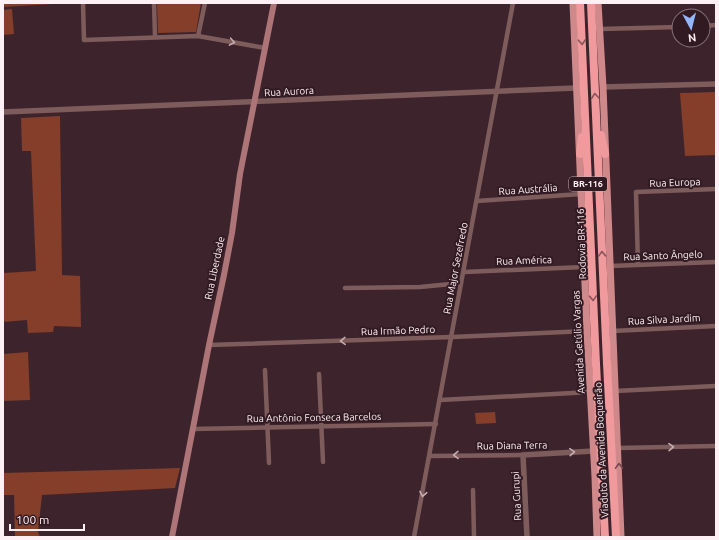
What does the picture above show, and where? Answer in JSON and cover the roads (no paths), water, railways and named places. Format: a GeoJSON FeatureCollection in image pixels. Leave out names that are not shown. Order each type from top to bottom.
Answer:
{"type":"FeatureCollection","features":[{"type":"Feature","properties":{"kind":"highway","name":"Rodovia BR-116"},"geometry":{"type":"LineString","coordinates":[[580,3],[596,364]]}},
{"type":"Feature","properties":{"kind":"highway","name":"Rodovia BR-116"},"geometry":{"type":"LineString","coordinates":[[591,3],[607,363]]}},
{"type":"Feature","properties":{"kind":"highway","name":"BR-116"},"geometry":{"type":"LineString","coordinates":[[597,113],[605,154]]}},
{"type":"Feature","properties":{"kind":"highway","name":"BR-116"},"geometry":{"type":"LineString","coordinates":[[580,154],[585,114]]}},
{"type":"Feature","properties":{"kind":"highway","name":"Viaduto da Avenida Boqueirão"},"geometry":{"type":"LineString","coordinates":[[607,363],[620,536]]}},
{"type":"Feature","properties":{"kind":"highway","name":"Viaduto da Avenida Boqueirão"},"geometry":{"type":"LineString","coordinates":[[596,364],[605,537]]}},
{"type":"Feature","properties":{"kind":"main road","name":"Rua Liberdade"},"geometry":{"type":"LineString","coordinates":[[172,537],[224,275],[240,174],[274,3]]}},
{"type":"Feature","properties":{"kind":"main road","name":"Avenida Getúlio Vargas"},"geometry":{"type":"LineString","coordinates":[[573,3],[584,267],[594,451],[596,536]]}},
{"type":"Feature","properties":{"kind":"main road"},"geometry":{"type":"LineString","coordinates":[[598,3],[603,86],[618,448],[620,536]]}},
{"type":"Feature","properties":{"kind":"main road"},"geometry":{"type":"LineString","coordinates":[[596,513],[600,520],[606,522],[613,520],[620,512]]}},
{"type":"Feature","properties":{"kind":"street"},"geometry":{"type":"LineString","coordinates":[[83,3],[84,40],[198,36],[265,48]]}},
{"type":"Feature","properties":{"kind":"street"},"geometry":{"type":"LineString","coordinates":[[154,3],[155,37]]}},
{"type":"Feature","properties":{"kind":"street"},"geometry":{"type":"LineString","coordinates":[[198,36],[205,3]]}},
{"type":"Feature","properties":{"kind":"street","name":"Rua Major Sezefredo"},"geometry":{"type":"LineString","coordinates":[[414,537],[513,3]]}},
{"type":"Feature","properties":{"kind":"street"},"geometry":{"type":"LineString","coordinates":[[600,29],[671,27]]}},
{"type":"Feature","properties":{"kind":"street"},"geometry":{"type":"LineString","coordinates":[[603,86],[716,84]]}},
{"type":"Feature","properties":{"kind":"street","name":"Rua Aurora"},"geometry":{"type":"LineString","coordinates":[[3,112],[576,88]]}},
{"type":"Feature","properties":{"kind":"street","name":"Rua Europa"},"geometry":{"type":"LineString","coordinates":[[638,265],[636,192],[716,189]]}},
{"type":"Feature","properties":{"kind":"street","name":"Rua Austrália"},"geometry":{"type":"LineString","coordinates":[[477,202],[581,194]]}},
{"type":"Feature","properties":{"kind":"street","name":"Rua Santo Ângelo"},"geometry":{"type":"LineString","coordinates":[[610,266],[716,262]]}},
{"type":"Feature","properties":{"kind":"street","name":"Rua América"},"geometry":{"type":"LineString","coordinates":[[464,272],[584,267]]}},
{"type":"Feature","properties":{"kind":"street"},"geometry":{"type":"LineString","coordinates":[[345,288],[420,287],[461,282]]}},
{"type":"Feature","properties":{"kind":"street","name":"Rua Silva Jardim"},"geometry":{"type":"LineString","coordinates":[[612,331],[716,326]]}},
{"type":"Feature","properties":{"kind":"street","name":"Rua Irmão Pedro"},"geometry":{"type":"LineString","coordinates":[[209,345],[452,338],[587,331]]}},
{"type":"Feature","properties":{"kind":"street"},"geometry":{"type":"LineString","coordinates":[[265,370],[269,463]]}},
{"type":"Feature","properties":{"kind":"street"},"geometry":{"type":"LineString","coordinates":[[319,374],[322,462]]}},
{"type":"Feature","properties":{"kind":"street"},"geometry":{"type":"LineString","coordinates":[[615,390],[716,386]]}},
{"type":"Feature","properties":{"kind":"street"},"geometry":{"type":"LineString","coordinates":[[440,400],[591,392]]}},
{"type":"Feature","properties":{"kind":"street","name":"Rua Antônio Fonseca Barcelos"},"geometry":{"type":"LineString","coordinates":[[193,429],[436,424]]}},
{"type":"Feature","properties":{"kind":"street"},"geometry":{"type":"LineString","coordinates":[[618,448],[716,446]]}},
{"type":"Feature","properties":{"kind":"street","name":"Rua Diana Terra"},"geometry":{"type":"LineString","coordinates":[[430,456],[594,451]]}},
{"type":"Feature","properties":{"kind":"street","name":"Rua Gurupi"},"geometry":{"type":"LineString","coordinates":[[523,454],[527,537]]}},
{"type":"Feature","properties":{"kind":"street"},"geometry":{"type":"LineString","coordinates":[[473,490],[474,537]]}}]}
